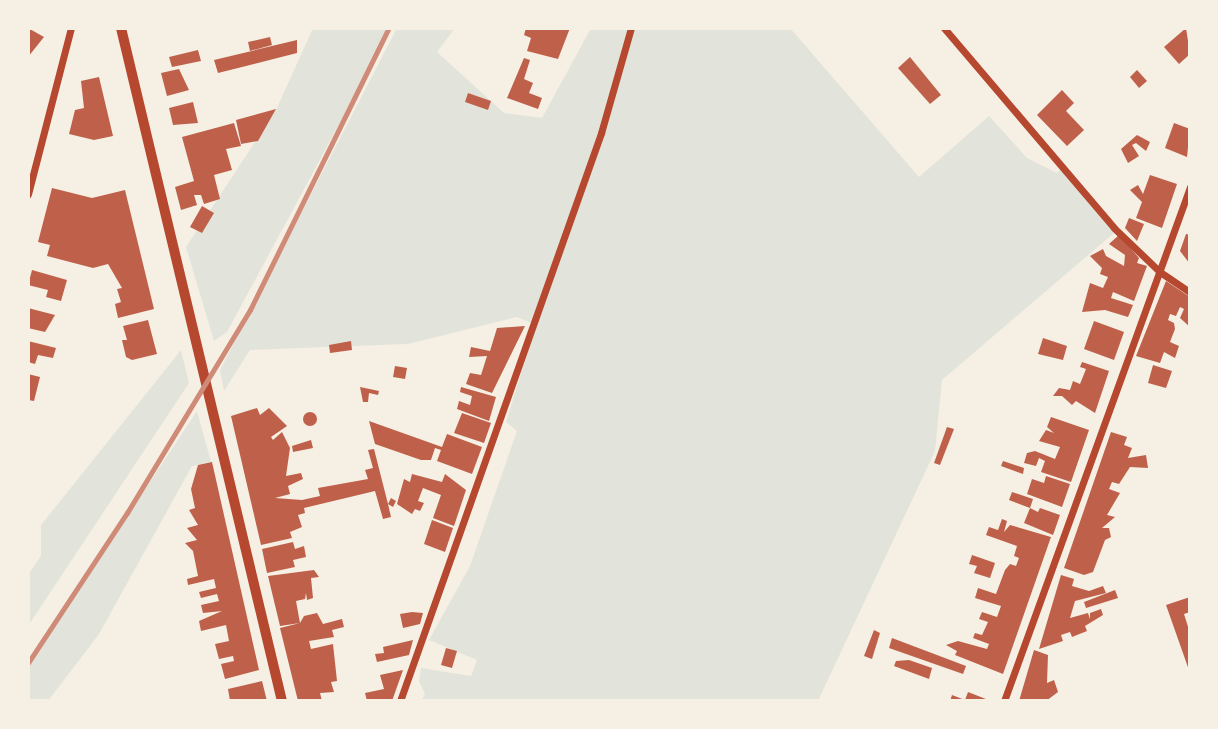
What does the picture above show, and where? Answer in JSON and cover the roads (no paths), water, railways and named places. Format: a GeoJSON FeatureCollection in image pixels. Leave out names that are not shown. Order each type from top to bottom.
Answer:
{"type":"FeatureCollection","features":[{"type":"Feature","properties":{"kind":"main road"},"geometry":{"type":"LineString","coordinates":[[121,28],[226,457],[282,701]]}},
{"type":"Feature","properties":{"kind":"street"},"geometry":{"type":"LineString","coordinates":[[28,194],[71,28]]}},
{"type":"Feature","properties":{"kind":"street"},"geometry":{"type":"LineString","coordinates":[[400,701],[601,133],[631,28]]}},
{"type":"Feature","properties":{"kind":"street"},"geometry":{"type":"LineString","coordinates":[[944,28],[1114,228],[1160,272],[1190,292]]}},
{"type":"Feature","properties":{"kind":"street"},"geometry":{"type":"LineString","coordinates":[[1004,701],[1190,187]]}},
{"type":"Feature","properties":{"kind":"railway"},"geometry":{"type":"LineString","coordinates":[[28,663],[127,513],[250,310],[389,28]]}}]}
